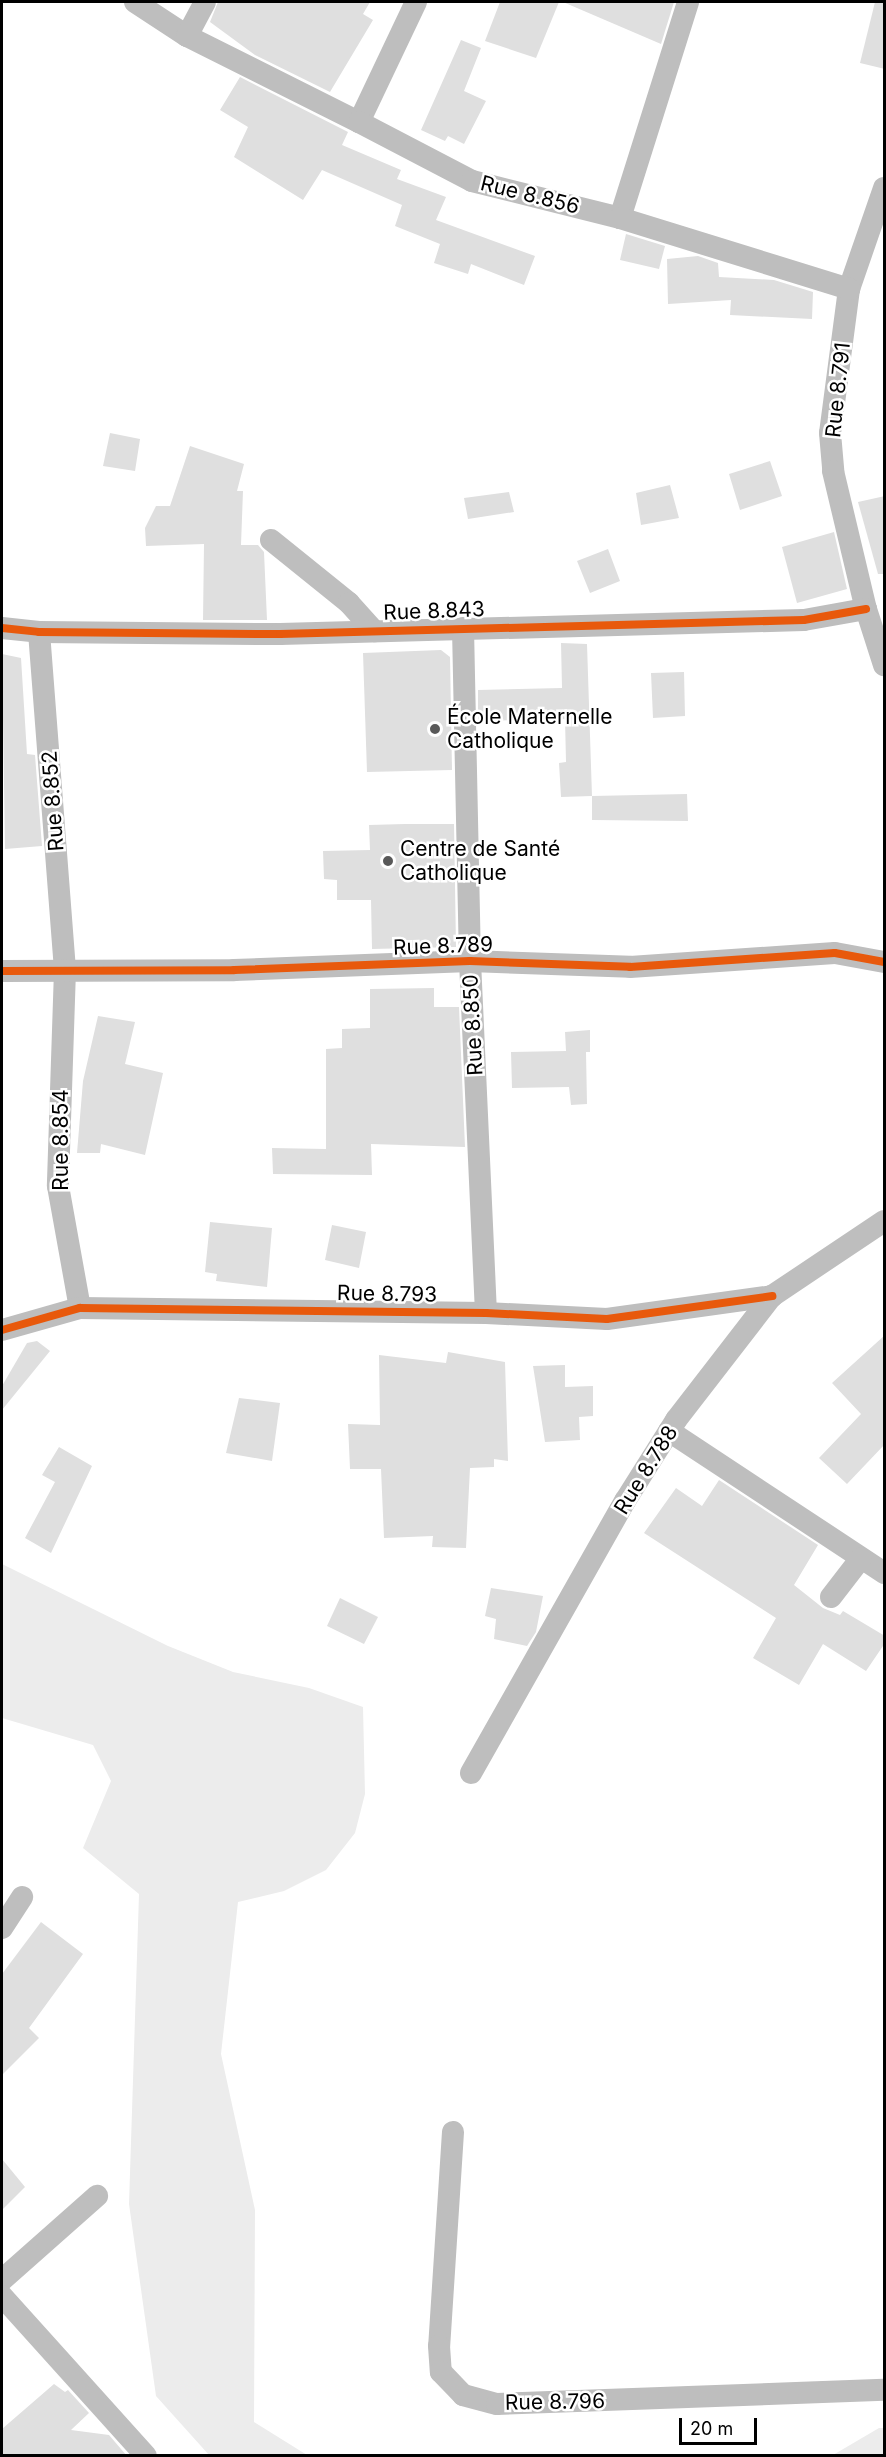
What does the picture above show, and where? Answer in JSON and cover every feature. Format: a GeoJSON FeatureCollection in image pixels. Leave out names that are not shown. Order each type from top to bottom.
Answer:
{"type":"FeatureCollection","features":[{"type":"Feature","properties":{"kind":"street","name":"Rue 8.856"},"geometry":{"type":"LineString","coordinates":[[135,2],[187,36],[472,181],[620,218],[849,289]]}},
{"type":"Feature","properties":{"kind":"street"},"geometry":{"type":"LineString","coordinates":[[187,36],[205,2]]}},
{"type":"Feature","properties":{"kind":"street"},"geometry":{"type":"LineString","coordinates":[[359,122],[416,2]]}},
{"type":"Feature","properties":{"kind":"street"},"geometry":{"type":"LineString","coordinates":[[620,218],[688,2]]}},
{"type":"Feature","properties":{"kind":"street","name":"Rue 8.791"},"geometry":{"type":"LineString","coordinates":[[885,188],[849,289],[830,433],[834,471],[866,609],[885,665]]}},
{"type":"Feature","properties":{"kind":"street"},"geometry":{"type":"LineString","coordinates":[[271,540],[349,603],[374,631]]}},
{"type":"Feature","properties":{"kind":"street","name":"Rue 8.843"},"geometry":{"type":"LineString","coordinates":[[2,628],[39,632],[374,631],[804,620],[866,609]]}},
{"type":"Feature","properties":{"kind":"street","name":"Rue 8.850"},"geometry":{"type":"LineString","coordinates":[[464,628],[470,961],[486,1313]]}},
{"type":"Feature","properties":{"kind":"street","name":"Rue 8.852"},"geometry":{"type":"LineString","coordinates":[[39,632],[65,970]]}},
{"type":"Feature","properties":{"kind":"street","name":"Rue 8.789"},"geometry":{"type":"LineString","coordinates":[[2,971],[234,970],[470,961],[630,967],[835,953],[885,962]]}},
{"type":"Feature","properties":{"kind":"street","name":"Rue 8.854"},"geometry":{"type":"LineString","coordinates":[[65,970],[58,1186],[80,1308]]}},
{"type":"Feature","properties":{"kind":"street","name":"Rue 8.788"},"geometry":{"type":"LineString","coordinates":[[471,1773],[669,1431],[772,1296],[885,1221]]}},
{"type":"Feature","properties":{"kind":"street","name":"Rue 8.793"},"geometry":{"type":"LineString","coordinates":[[2,1330],[80,1308],[486,1313],[630,1318],[772,1296]]}},
{"type":"Feature","properties":{"kind":"street"},"geometry":{"type":"LineString","coordinates":[[669,1431],[885,1574]]}},
{"type":"Feature","properties":{"kind":"street"},"geometry":{"type":"LineString","coordinates":[[831,1597],[861,1558]]}},
{"type":"Feature","properties":{"kind":"street"},"geometry":{"type":"LineString","coordinates":[[2,1928],[22,1897]]}},
{"type":"Feature","properties":{"kind":"street","name":"Rue 8.796"},"geometry":{"type":"LineString","coordinates":[[453,2132],[439,2346],[441,2372],[463,2395],[497,2404],[885,2390]]}},
{"type":"Feature","properties":{"kind":"street"},"geometry":{"type":"LineString","coordinates":[[2,2280],[97,2196]]}},
{"type":"Feature","properties":{"kind":"street"},"geometry":{"type":"LineString","coordinates":[[2,2296],[146,2456]]}},
{"type":"Feature","properties":{"kind":"shaded area"},"geometry":{"type":"Polygon","coordinates":[[[2,1564],[168,1646],[233,1672],[309,1688],[363,1707],[365,1794],[355,1833],[326,1870],[284,1891],[238,1902],[221,2054],[255,2210],[254,2422],[307,2455],[209,2455],[156,2396],[129,2204],[139,1894],[83,1848],[111,1781],[93,1745],[2,1718],[2,1564]]]}},
{"type":"Feature","properties":{"kind":"shaded area"},"geometry":{"type":"Polygon","coordinates":[[[879,2428],[884,2428],[884,2455],[833,2455],[879,2428]]]}},
{"type":"Feature","properties":{"kind":"building"},"geometry":{"type":"Polygon","coordinates":[[[218,2],[370,2],[363,14],[373,20],[330,92],[255,55],[210,22],[218,2]]]}},
{"type":"Feature","properties":{"kind":"building"},"geometry":{"type":"Polygon","coordinates":[[[500,2],[559,2],[536,58],[485,41],[500,2]]]}},
{"type":"Feature","properties":{"kind":"building"},"geometry":{"type":"Polygon","coordinates":[[[563,2],[674,2],[661,44],[563,2]]]}},
{"type":"Feature","properties":{"kind":"building"},"geometry":{"type":"Polygon","coordinates":[[[875,2],[885,2],[885,69],[860,63],[875,2]]]}},
{"type":"Feature","properties":{"kind":"building"},"geometry":{"type":"Polygon","coordinates":[[[461,40],[481,48],[464,91],[486,101],[464,144],[448,136],[445,141],[421,130],[461,40]]]}},
{"type":"Feature","properties":{"kind":"building"},"geometry":{"type":"Polygon","coordinates":[[[240,77],[348,132],[342,145],[401,170],[397,179],[446,197],[436,220],[535,256],[524,285],[471,264],[468,274],[434,263],[440,244],[395,226],[402,205],[322,170],[303,200],[234,157],[248,127],[220,110],[240,77]]]}},
{"type":"Feature","properties":{"kind":"building"},"geometry":{"type":"Polygon","coordinates":[[[626,234],[665,246],[659,269],[620,260],[626,234]]]}},
{"type":"Feature","properties":{"kind":"building"},"geometry":{"type":"Polygon","coordinates":[[[698,256],[718,263],[719,277],[774,280],[813,292],[812,319],[730,315],[731,300],[668,304],[667,259],[698,256]]]}},
{"type":"Feature","properties":{"kind":"building"},"geometry":{"type":"Polygon","coordinates":[[[110,433],[140,439],[135,471],[103,466],[110,433]]]}},
{"type":"Feature","properties":{"kind":"building"},"geometry":{"type":"Polygon","coordinates":[[[190,446],[244,464],[237,491],[243,491],[241,545],[258,545],[264,552],[267,620],[203,620],[204,544],[146,546],[145,528],[156,506],[170,506],[190,446]]]}},
{"type":"Feature","properties":{"kind":"building"},"geometry":{"type":"Polygon","coordinates":[[[770,461],[782,496],[740,510],[729,474],[770,461]]]}},
{"type":"Feature","properties":{"kind":"building"},"geometry":{"type":"Polygon","coordinates":[[[670,485],[679,518],[641,525],[636,493],[670,485]]]}},
{"type":"Feature","properties":{"kind":"building"},"geometry":{"type":"Polygon","coordinates":[[[509,492],[514,512],[468,519],[464,498],[509,492]]]}},
{"type":"Feature","properties":{"kind":"building"},"geometry":{"type":"Polygon","coordinates":[[[885,496],[885,574],[878,574],[858,502],[885,496]]]}},
{"type":"Feature","properties":{"kind":"building"},"geometry":{"type":"Polygon","coordinates":[[[834,532],[847,589],[797,603],[782,547],[834,532]]]}},
{"type":"Feature","properties":{"kind":"building"},"geometry":{"type":"Polygon","coordinates":[[[608,549],[620,581],[590,593],[577,561],[608,549]]]}},
{"type":"Feature","properties":{"kind":"building"},"geometry":{"type":"Polygon","coordinates":[[[561,643],[587,644],[592,796],[561,797],[559,763],[566,762],[565,719],[478,721],[478,690],[562,688],[561,643]]]}},
{"type":"Feature","properties":{"kind":"building","name":"École Maternelle Catholique"},"geometry":{"type":"Polygon","coordinates":[[[441,650],[450,657],[452,770],[367,772],[363,653],[441,650]]]}},
{"type":"Feature","properties":{"kind":"building"},"geometry":{"type":"Polygon","coordinates":[[[2,654],[21,658],[27,754],[35,755],[42,846],[5,849],[2,654]]]}},
{"type":"Feature","properties":{"kind":"building"},"geometry":{"type":"Polygon","coordinates":[[[684,672],[685,716],[653,718],[651,673],[684,672]]]}},
{"type":"Feature","properties":{"kind":"building"},"geometry":{"type":"Polygon","coordinates":[[[687,794],[688,821],[592,820],[592,796],[687,794]]]}},
{"type":"Feature","properties":{"kind":"building","name":"Centre de Santé Catholique"},"geometry":{"type":"Polygon","coordinates":[[[454,824],[456,947],[372,949],[371,900],[337,900],[337,880],[324,879],[323,851],[370,850],[369,825],[454,824]]]}},
{"type":"Feature","properties":{"kind":"building"},"geometry":{"type":"Polygon","coordinates":[[[434,988],[434,1007],[459,1007],[465,1147],[371,1144],[372,1175],[273,1174],[272,1148],[326,1149],[326,1049],[342,1048],[342,1029],[370,1028],[370,989],[434,988]]]}},
{"type":"Feature","properties":{"kind":"building"},"geometry":{"type":"Polygon","coordinates":[[[98,1016],[135,1022],[125,1064],[163,1073],[145,1155],[101,1144],[100,1153],[77,1153],[83,1081],[98,1016]]]}},
{"type":"Feature","properties":{"kind":"building"},"geometry":{"type":"Polygon","coordinates":[[[590,1030],[590,1052],[586,1052],[587,1104],[571,1105],[569,1087],[512,1088],[511,1052],[566,1051],[565,1032],[590,1030]]]}},
{"type":"Feature","properties":{"kind":"building"},"geometry":{"type":"Polygon","coordinates":[[[210,1222],[272,1228],[267,1287],[216,1281],[217,1274],[205,1272],[210,1222]]]}},
{"type":"Feature","properties":{"kind":"building"},"geometry":{"type":"Polygon","coordinates":[[[332,1225],[366,1232],[359,1268],[325,1260],[332,1225]]]}},
{"type":"Feature","properties":{"kind":"building"},"geometry":{"type":"Polygon","coordinates":[[[885,1335],[885,1444],[847,1484],[819,1458],[861,1414],[832,1383],[885,1335]]]}},
{"type":"Feature","properties":{"kind":"building"},"geometry":{"type":"Polygon","coordinates":[[[37,1341],[50,1351],[2,1410],[2,1386],[27,1343],[37,1341]]]}},
{"type":"Feature","properties":{"kind":"building"},"geometry":{"type":"Polygon","coordinates":[[[448,1352],[505,1362],[508,1461],[494,1459],[494,1467],[470,1468],[466,1548],[432,1547],[433,1536],[384,1538],[381,1469],[350,1469],[348,1424],[380,1425],[379,1355],[446,1363],[448,1352]]]}},
{"type":"Feature","properties":{"kind":"building"},"geometry":{"type":"Polygon","coordinates":[[[565,1365],[565,1387],[593,1386],[593,1416],[579,1417],[580,1440],[545,1442],[533,1366],[565,1365]]]}},
{"type":"Feature","properties":{"kind":"building"},"geometry":{"type":"Polygon","coordinates":[[[239,1398],[280,1403],[272,1461],[226,1453],[239,1398]]]}},
{"type":"Feature","properties":{"kind":"building"},"geometry":{"type":"Polygon","coordinates":[[[59,1447],[92,1466],[51,1553],[25,1538],[55,1482],[42,1475],[59,1447]]]}},
{"type":"Feature","properties":{"kind":"building"},"geometry":{"type":"Polygon","coordinates":[[[719,1480],[818,1545],[794,1585],[823,1608],[840,1615],[843,1611],[885,1636],[885,1643],[866,1671],[823,1644],[799,1685],[753,1658],[776,1618],[644,1533],[676,1488],[702,1506],[719,1480]]]}},
{"type":"Feature","properties":{"kind":"building"},"geometry":{"type":"Polygon","coordinates":[[[491,1588],[543,1596],[536,1632],[527,1646],[494,1639],[496,1619],[485,1616],[491,1588]]]}},
{"type":"Feature","properties":{"kind":"building"},"geometry":{"type":"Polygon","coordinates":[[[340,1598],[378,1617],[364,1644],[327,1626],[340,1598]]]}},
{"type":"Feature","properties":{"kind":"building"},"geometry":{"type":"Polygon","coordinates":[[[41,1922],[83,1954],[29,2028],[39,2038],[2,2075],[2,1974],[41,1922]]]}},
{"type":"Feature","properties":{"kind":"building"},"geometry":{"type":"Polygon","coordinates":[[[2,2159],[25,2187],[2,2210],[2,2159]]]}},
{"type":"Feature","properties":{"kind":"building"},"geometry":{"type":"Polygon","coordinates":[[[54,2384],[65,2392],[68,2390],[89,2413],[71,2430],[109,2435],[127,2456],[2,2456],[2,2429],[54,2384]]]}},
{"type":"Feature","properties":{"kind":"cycle path"},"geometry":{"type":"LineString","coordinates":[[2,628],[39,632],[280,634],[804,620],[866,609]]}},
{"type":"Feature","properties":{"kind":"cycle path"},"geometry":{"type":"LineString","coordinates":[[2,971],[234,970],[470,961],[630,967],[835,953],[884,962]]}},
{"type":"Feature","properties":{"kind":"cycle path"},"geometry":{"type":"LineString","coordinates":[[2,1330],[80,1308],[486,1313],[607,1319],[772,1296]]}},
{"type":"Feature","properties":{"kind":"place","name":"École Maternelle Catholique"},"geometry":{"type":"Point","coordinates":[435,729]}},
{"type":"Feature","properties":{"kind":"place","name":"Centre de Santé Catholique"},"geometry":{"type":"Point","coordinates":[388,861]}}]}
